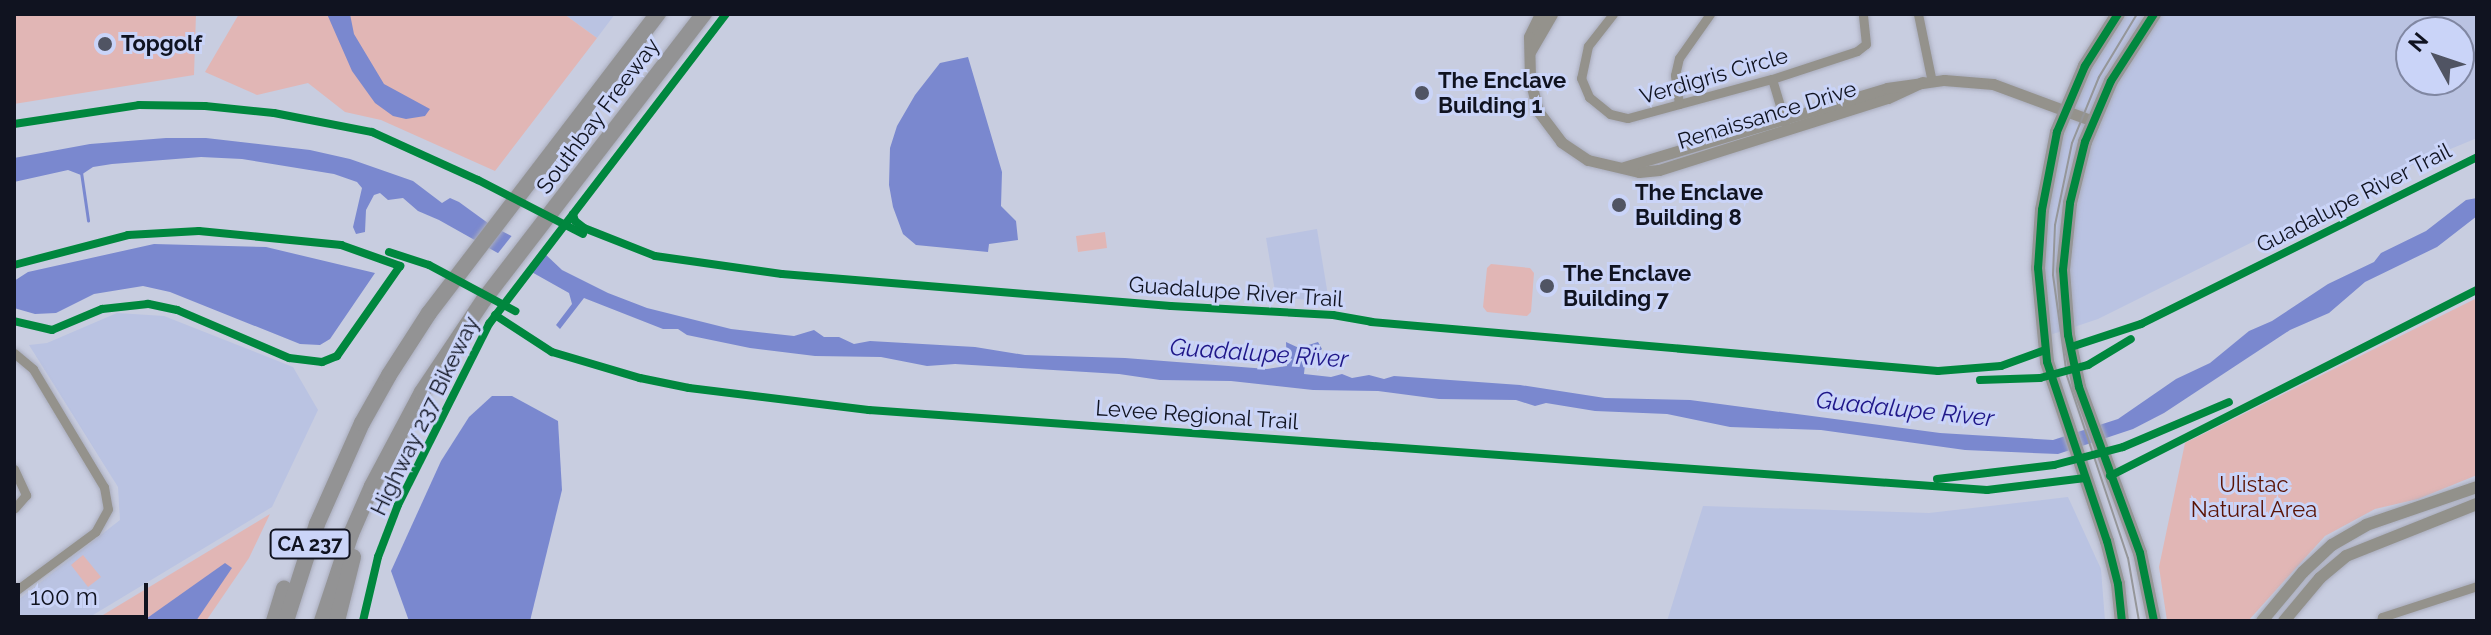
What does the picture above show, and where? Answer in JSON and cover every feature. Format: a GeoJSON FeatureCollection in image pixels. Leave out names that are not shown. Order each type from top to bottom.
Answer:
{"type":"FeatureCollection","features":[{"type":"Feature","properties":{"kind":"highway","name":"Southbay Freeway"},"geometry":{"type":"LineString","coordinates":[[286,621],[317,524],[340,470],[389,375],[453,282],[658,14]]}},
{"type":"Feature","properties":{"kind":"highway","name":"Southbay Freeway"},"geometry":{"type":"LineString","coordinates":[[322,621],[351,534],[372,486],[422,392],[485,298],[704,14]]}},
{"type":"Feature","properties":{"kind":"highway"},"geometry":{"type":"LineString","coordinates":[[274,621],[318,497],[340,470]]}},
{"type":"Feature","properties":{"kind":"highway"},"geometry":{"type":"LineString","coordinates":[[337,621],[372,486]]}},
{"type":"Feature","properties":{"kind":"main road"},"geometry":{"type":"LineString","coordinates":[[2118,14],[2085,66],[2065,111],[2048,168],[2039,239],[2039,297],[2047,362],[2113,563],[2122,621]]}},
{"type":"Feature","properties":{"kind":"main road"},"geometry":{"type":"LineString","coordinates":[[2154,14],[2122,59],[2093,121],[2075,179],[2064,244],[2063,295],[2072,355],[2084,404],[2140,553],[2154,621]]}},
{"type":"Feature","properties":{"kind":"main road"},"geometry":{"type":"LineString","coordinates":[[2262,621],[2303,572],[2332,545],[2366,525],[2477,487]]}},
{"type":"Feature","properties":{"kind":"main road"},"geometry":{"type":"LineString","coordinates":[[2284,621],[2320,578],[2346,556],[2477,504]]}},
{"type":"Feature","properties":{"kind":"street","name":"Renaissance Drive"},"geometry":{"type":"LineString","coordinates":[[1540,14],[1529,37],[1533,98],[1545,123],[1561,142],[1588,160],[1622,168],[1888,98],[1928,82],[1993,84],[2093,121]]}},
{"type":"Feature","properties":{"kind":"street"},"geometry":{"type":"LineString","coordinates":[[1530,52],[1552,14]]}},
{"type":"Feature","properties":{"kind":"street","name":"Verdigris Circle"},"geometry":{"type":"LineString","coordinates":[[1613,14],[1588,46],[1581,78],[1589,97],[1610,114],[1628,118],[1772,79],[1857,51],[1866,44],[1863,14]]}},
{"type":"Feature","properties":{"kind":"street"},"geometry":{"type":"LineString","coordinates":[[1679,104],[1675,75],[1679,58],[1710,14]]}},
{"type":"Feature","properties":{"kind":"street"},"geometry":{"type":"LineString","coordinates":[[1918,14],[1928,82]]}},
{"type":"Feature","properties":{"kind":"street"},"geometry":{"type":"LineString","coordinates":[[1772,79],[1786,124]]}},
{"type":"Feature","properties":{"kind":"street"},"geometry":{"type":"LineString","coordinates":[[14,592],[95,532],[108,509],[104,487],[18,355]]}},
{"type":"Feature","properties":{"kind":"street"},"geometry":{"type":"LineString","coordinates":[[14,469],[26,495],[14,509]]}},
{"type":"Feature","properties":{"kind":"street"},"geometry":{"type":"LineString","coordinates":[[2381,621],[2382,617],[2477,586]]}},
{"type":"Feature","properties":{"kind":"shaded area"},"geometry":{"type":"Polygon","coordinates":[[[564,14],[615,14],[597,38],[564,14]]]}},
{"type":"Feature","properties":{"kind":"shaded area"},"geometry":{"type":"Polygon","coordinates":[[[2118,14],[2477,14],[2477,138],[2383,177],[2098,319],[2044,337],[2042,207],[2065,111],[2118,14]]]}},
{"type":"Feature","properties":{"kind":"shaded area"},"geometry":{"type":"Polygon","coordinates":[[[1317,229],[1329,302],[1276,297],[1266,238],[1317,229]]]}},
{"type":"Feature","properties":{"kind":"shaded area"},"geometry":{"type":"Polygon","coordinates":[[[117,313],[164,316],[293,367],[318,410],[272,507],[83,621],[14,621],[14,603],[120,520],[118,487],[29,345],[47,343],[117,313]]]}},
{"type":"Feature","properties":{"kind":"shaded area"},"geometry":{"type":"Polygon","coordinates":[[[2068,497],[2101,569],[2105,621],[1667,621],[1703,506],[1929,513],[2068,497]]]}},
{"type":"Feature","properties":{"kind":"green space","name":"Topgolf"},"geometry":{"type":"Polygon","coordinates":[[[14,14],[196,14],[194,75],[14,104],[14,14]]]}},
{"type":"Feature","properties":{"kind":"green space"},"geometry":{"type":"Polygon","coordinates":[[[239,14],[564,14],[597,38],[495,171],[381,120],[345,112],[308,83],[257,95],[205,72],[239,14]]]}},
{"type":"Feature","properties":{"kind":"green space"},"geometry":{"type":"Polygon","coordinates":[[[1105,232],[1107,248],[1078,252],[1076,236],[1105,232]]]}},
{"type":"Feature","properties":{"kind":"green space"},"geometry":{"type":"Polygon","coordinates":[[[1491,264],[1530,268],[1534,273],[1531,312],[1527,316],[1487,312],[1483,307],[1487,268],[1491,264]]]}},
{"type":"Feature","properties":{"kind":"green space","name":"Ulistac Natural Area"},"geometry":{"type":"Polygon","coordinates":[[[2477,298],[2477,475],[2418,499],[2375,509],[2325,536],[2248,621],[2167,621],[2159,567],[2185,443],[2477,298]]]}},
{"type":"Feature","properties":{"kind":"green space"},"geometry":{"type":"Polygon","coordinates":[[[270,514],[249,558],[206,621],[93,621],[270,514]]]}},
{"type":"Feature","properties":{"kind":"green space"},"geometry":{"type":"Polygon","coordinates":[[[83,555],[101,577],[88,587],[71,565],[83,555]]]}},
{"type":"Feature","properties":{"kind":"water"},"geometry":{"type":"Polygon","coordinates":[[[327,14],[350,14],[354,34],[384,84],[430,109],[425,116],[406,119],[393,116],[375,103],[352,71],[327,14]]]}},
{"type":"Feature","properties":{"kind":"water"},"geometry":{"type":"Polygon","coordinates":[[[968,57],[1002,172],[1001,206],[1016,221],[1018,240],[989,244],[988,252],[916,245],[903,234],[889,185],[890,148],[897,126],[915,95],[940,63],[968,57]]]}},
{"type":"Feature","properties":{"kind":"water"},"geometry":{"type":"Polygon","coordinates":[[[206,138],[310,150],[350,159],[413,181],[442,203],[450,198],[459,202],[492,226],[543,252],[562,270],[608,293],[647,308],[731,329],[794,336],[814,330],[824,337],[839,337],[854,344],[870,341],[975,347],[1025,355],[1125,358],[1267,369],[1287,366],[1286,342],[1299,348],[1318,342],[1322,349],[1305,364],[1304,374],[1331,377],[1342,374],[1352,378],[1369,375],[1384,379],[1394,376],[1520,385],[1605,398],[1690,400],[1940,433],[2053,440],[2118,419],[2176,379],[2210,363],[2249,331],[2272,321],[2328,284],[2374,262],[2381,253],[2426,231],[2466,200],[2477,198],[2477,216],[2437,247],[2365,282],[2329,313],[2290,330],[2164,413],[2133,429],[2058,454],[1965,450],[1821,430],[1730,427],[1667,414],[1595,411],[1546,403],[1535,406],[1516,400],[1439,399],[1378,391],[1313,390],[1231,381],[1160,380],[1119,374],[955,364],[927,366],[881,357],[815,356],[750,348],[687,335],[678,329],[663,329],[584,298],[560,329],[556,325],[572,304],[569,293],[418,211],[403,198],[388,200],[380,193],[374,195],[366,210],[365,232],[356,234],[353,227],[362,188],[357,182],[334,174],[242,159],[201,157],[112,164],[93,167],[81,175],[68,170],[14,182],[14,158],[90,144],[206,138]]]}},
{"type":"Feature","properties":{"kind":"water"},"geometry":{"type":"Polygon","coordinates":[[[154,244],[266,247],[375,273],[330,339],[320,345],[300,344],[170,292],[143,286],[94,294],[56,313],[35,314],[14,308],[14,281],[28,272],[154,244]]]}},
{"type":"Feature","properties":{"kind":"water"},"geometry":{"type":"Polygon","coordinates":[[[492,396],[512,396],[558,421],[562,490],[530,621],[409,621],[391,571],[441,461],[469,417],[492,396]]]}},
{"type":"Feature","properties":{"kind":"water"},"geometry":{"type":"Polygon","coordinates":[[[225,563],[232,568],[196,621],[143,621],[225,563]]]}},
{"type":"Feature","properties":{"kind":"pier"},"geometry":{"type":"Polygon","coordinates":[[[514,233],[548,251],[528,277],[495,257],[514,233]]]}},
{"type":"Feature","properties":{"kind":"waterway"},"geometry":{"type":"LineString","coordinates":[[81,172],[88,220]]}},
{"type":"Feature","properties":{"kind":"tram line"},"geometry":{"type":"LineString","coordinates":[[2137,14],[2099,77],[2072,143],[2055,225],[2053,275],[2067,376],[2128,558],[2139,621]]}},
{"type":"Feature","properties":{"kind":"cycle path","name":"Highway 237 Bikeway"},"geometry":{"type":"LineString","coordinates":[[363,621],[378,557],[398,505],[489,324],[726,14]]}},
{"type":"Feature","properties":{"kind":"cycle path"},"geometry":{"type":"LineString","coordinates":[[2118,14],[2085,66],[2057,132],[2042,210],[2038,268],[2047,362],[2107,541],[2118,584],[2122,621]]}},
{"type":"Feature","properties":{"kind":"cycle path"},"geometry":{"type":"LineString","coordinates":[[2154,14],[2111,81],[2085,142],[2070,203],[2063,270],[2068,335],[2079,387],[2140,553],[2154,621]]}},
{"type":"Feature","properties":{"kind":"cycle path"},"geometry":{"type":"LineString","coordinates":[[14,124],[139,105],[205,106],[274,113],[372,132],[478,180],[583,234]]}},
{"type":"Feature","properties":{"kind":"cycle path","name":"Guadalupe River Trail"},"geometry":{"type":"LineString","coordinates":[[2071,347],[2141,324],[2477,157]]}},
{"type":"Feature","properties":{"kind":"cycle path","name":"Guadalupe River Trail"},"geometry":{"type":"LineString","coordinates":[[573,214],[575,221],[584,228],[655,256],[782,274],[1171,306],[1333,315],[1371,322],[1938,371],[2001,366],[2045,350]]}},
{"type":"Feature","properties":{"kind":"cycle path"},"geometry":{"type":"LineString","coordinates":[[14,265],[128,235],[199,231],[341,245],[400,266],[337,356],[322,362],[289,358],[177,310],[148,304],[102,309],[52,330],[14,321]]}},
{"type":"Feature","properties":{"kind":"cycle path"},"geometry":{"type":"LineString","coordinates":[[389,252],[429,265],[515,311]]}},
{"type":"Feature","properties":{"kind":"cycle path"},"geometry":{"type":"LineString","coordinates":[[2110,476],[2477,290]]}},
{"type":"Feature","properties":{"kind":"cycle path","name":"Levee Regional Trail"},"geometry":{"type":"LineString","coordinates":[[495,315],[552,352],[640,378],[689,388],[869,410],[1987,490],[2085,478]]}},
{"type":"Feature","properties":{"kind":"cycle path"},"geometry":{"type":"LineString","coordinates":[[1980,380],[2040,378],[2088,365],[2131,339]]}},
{"type":"Feature","properties":{"kind":"cycle path"},"geometry":{"type":"LineString","coordinates":[[1937,479],[2054,465],[2123,447],[2229,402]]}},
{"type":"Feature","properties":{"kind":"place","name":"Topgolf"},"geometry":{"type":"Point","coordinates":[105,44]}},
{"type":"Feature","properties":{"kind":"place","name":"The Enclave Building 1"},"geometry":{"type":"Point","coordinates":[1422,93]}},
{"type":"Feature","properties":{"kind":"place","name":"The Enclave Building 8"},"geometry":{"type":"Point","coordinates":[1619,205]}},
{"type":"Feature","properties":{"kind":"place","name":"The Enclave Building 7"},"geometry":{"type":"Point","coordinates":[1547,286]}},
{"type":"Feature","properties":{"kind":"water label","name":"Guadalupe River"},"geometry":{"type":"Point","coordinates":[1259,353]}},
{"type":"Feature","properties":{"kind":"water label","name":"Guadalupe River"},"geometry":{"type":"Point","coordinates":[1905,409]}}]}
